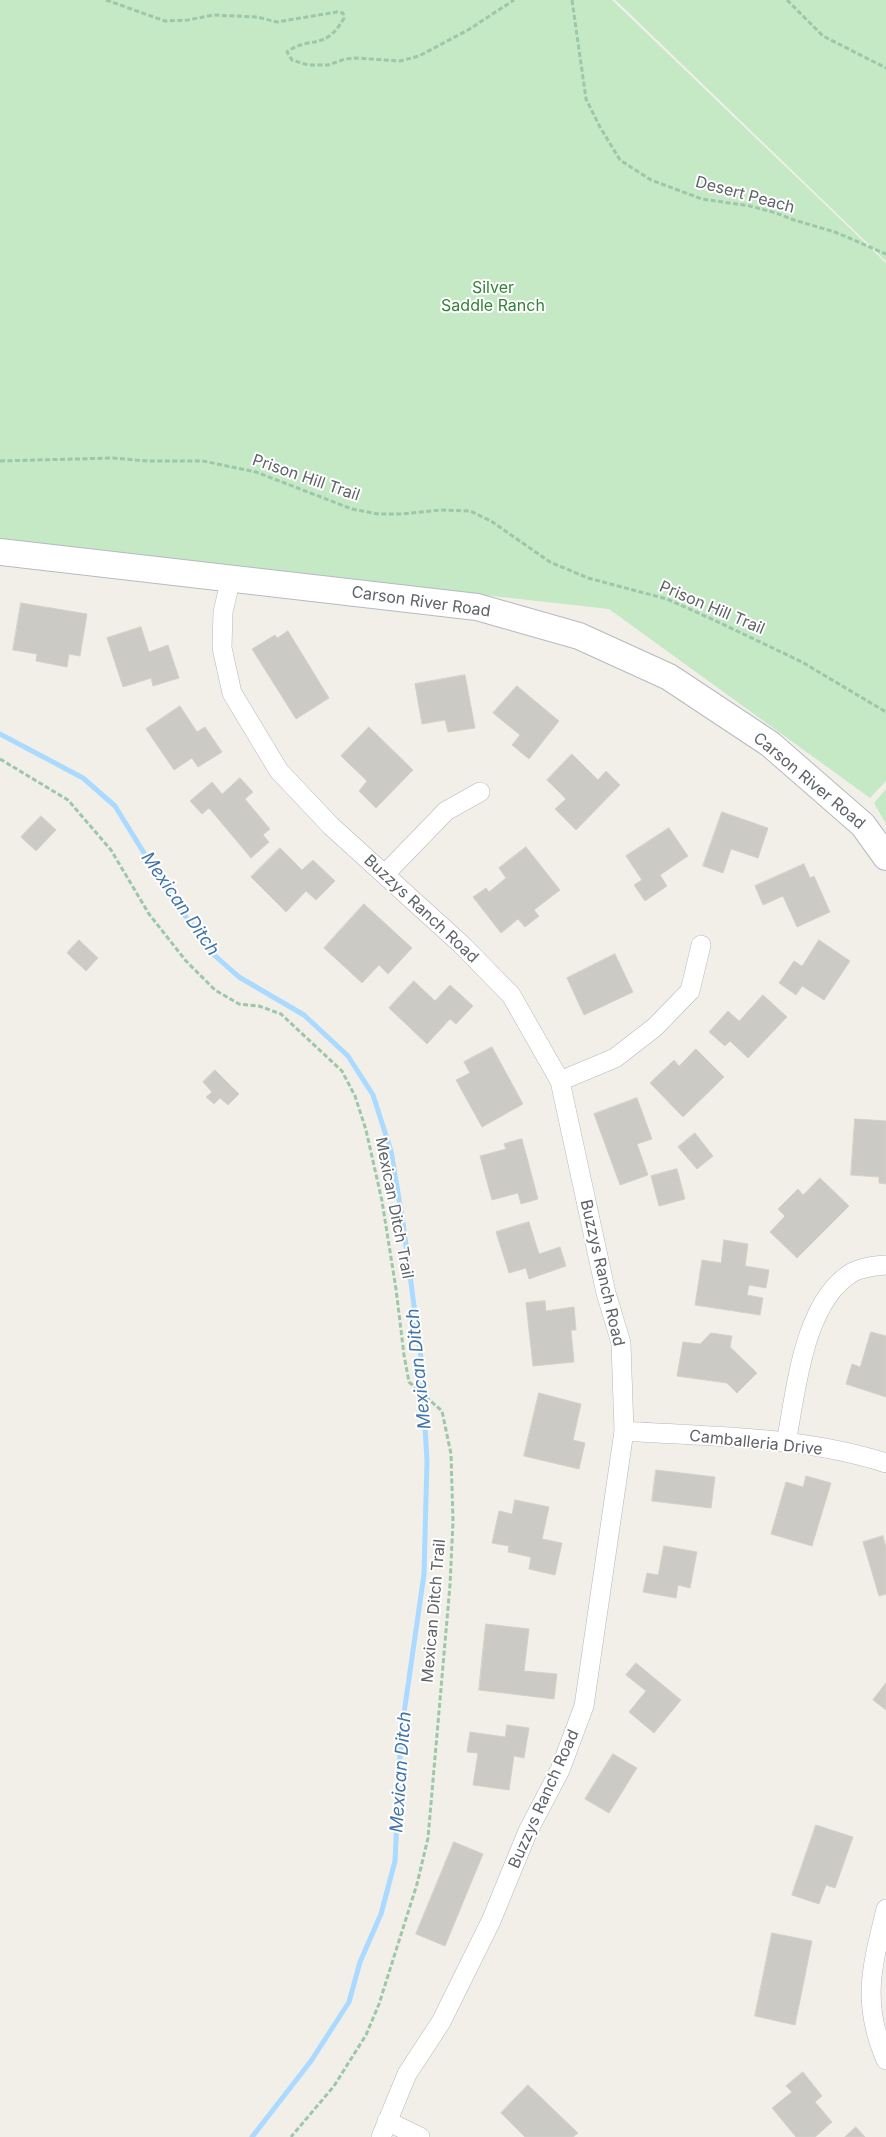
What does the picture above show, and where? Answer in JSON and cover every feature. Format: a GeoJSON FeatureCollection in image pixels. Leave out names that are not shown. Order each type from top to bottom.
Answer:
{"type":"FeatureCollection","features":[{"type":"Feature","properties":{"kind":"street","name":"Carson River Road"},"geometry":{"type":"LineString","coordinates":[[0,552],[477,608],[579,636],[669,677],[770,744],[863,825],[886,857]]}},
{"type":"Feature","properties":{"kind":"street","name":"Buzzys Ranch Road"},"geometry":{"type":"LineString","coordinates":[[231,578],[223,612],[222,648],[232,693],[279,771],[331,826],[462,945],[511,995],[560,1081],[606,1293],[621,1343],[624,1431],[584,1706],[560,1770],[528,1832],[491,1921],[441,2022],[407,2074],[384,2129]]}},
{"type":"Feature","properties":{"kind":"street"},"geometry":{"type":"LineString","coordinates":[[385,874],[446,811],[480,792]]}},
{"type":"Feature","properties":{"kind":"street"},"geometry":{"type":"LineString","coordinates":[[560,1081],[615,1058],[654,1027],[690,992],[701,945]]}},
{"type":"Feature","properties":{"kind":"street"},"geometry":{"type":"LineString","coordinates":[[786,1443],[808,1336],[817,1314],[840,1281],[854,1271],[870,1266],[886,1265]]}},
{"type":"Feature","properties":{"kind":"street","name":"Camballeria Drive"},"geometry":{"type":"LineString","coordinates":[[624,1431],[786,1443],[867,1457],[886,1463]]}},
{"type":"Feature","properties":{"kind":"street"},"geometry":{"type":"LineString","coordinates":[[886,1909],[872,1967],[870,1992],[872,2019],[878,2042],[886,2060]]}},
{"type":"Feature","properties":{"kind":"street"},"geometry":{"type":"LineString","coordinates":[[384,2129],[420,2137]]}},
{"type":"Feature","properties":{"kind":"path"},"geometry":{"type":"LineString","coordinates":[[106,0],[165,21],[213,16],[257,17],[277,22],[337,12],[343,13],[344,18],[340,26],[326,40],[287,52],[292,60],[308,65],[328,65],[344,59],[400,61],[420,56],[468,30],[514,0]]}},
{"type":"Feature","properties":{"kind":"path","name":"Desert Peach"},"geometry":{"type":"LineString","coordinates":[[572,0],[586,99],[620,160],[651,180],[702,199],[750,206],[776,213],[835,232],[886,254]]}},
{"type":"Feature","properties":{"kind":"path"},"geometry":{"type":"LineString","coordinates":[[786,0],[823,36],[886,68]]}},
{"type":"Feature","properties":{"kind":"path","name":"Prison Hill Trail"},"geometry":{"type":"LineString","coordinates":[[0,461],[114,458],[148,461],[203,461],[256,472],[352,509],[378,514],[402,514],[440,510],[470,511],[491,521],[550,562],[588,578],[667,599],[802,662],[886,712]]}},
{"type":"Feature","properties":{"kind":"path","name":"Mexican Ditch Trail"},"geometry":{"type":"LineString","coordinates":[[0,759],[68,800],[111,850],[149,914],[186,961],[215,990],[239,1004],[258,1006],[281,1014],[342,1071],[355,1096],[366,1130],[385,1220],[404,1355],[410,1382],[442,1412],[451,1454],[454,1521],[428,1838],[417,1884],[379,2004],[366,2035],[334,2086],[291,2137]]}},
{"type":"Feature","properties":{"kind":"green space","name":"Silver Saddle Ranch"},"geometry":{"type":"Polygon","coordinates":[[[0,0],[612,0],[886,263],[886,781],[870,798],[609,609],[0,541],[0,0]]]}},
{"type":"Feature","properties":{"kind":"green space"},"geometry":{"type":"Polygon","coordinates":[[[615,0],[886,0],[886,261],[628,12],[615,0]]]}},
{"type":"Feature","properties":{"kind":"green space"},"geometry":{"type":"Polygon","coordinates":[[[886,789],[886,824],[874,803],[886,789]]]}},
{"type":"Feature","properties":{"kind":"building"},"geometry":{"type":"Polygon","coordinates":[[[21,603],[87,614],[80,656],[69,654],[67,667],[36,661],[37,654],[13,650],[21,603]]]}},
{"type":"Feature","properties":{"kind":"building"},"geometry":{"type":"Polygon","coordinates":[[[141,627],[149,652],[168,645],[179,678],[153,686],[151,678],[123,687],[107,638],[141,627]]]}},
{"type":"Feature","properties":{"kind":"building"},"geometry":{"type":"Polygon","coordinates":[[[288,631],[329,698],[296,719],[252,649],[275,635],[277,638],[288,631]]]}},
{"type":"Feature","properties":{"kind":"building"},"geometry":{"type":"Polygon","coordinates":[[[465,675],[475,728],[448,732],[445,720],[422,724],[415,684],[465,675]]]}},
{"type":"Feature","properties":{"kind":"building"},"geometry":{"type":"Polygon","coordinates":[[[517,686],[559,721],[529,759],[512,745],[520,735],[493,713],[517,686]]]}},
{"type":"Feature","properties":{"kind":"building"},"geometry":{"type":"Polygon","coordinates":[[[180,706],[197,732],[205,727],[222,752],[198,767],[192,758],[174,770],[146,729],[180,706]]]}},
{"type":"Feature","properties":{"kind":"building"},"geometry":{"type":"Polygon","coordinates":[[[369,727],[413,770],[376,808],[359,791],[367,781],[341,756],[369,727]]]}},
{"type":"Feature","properties":{"kind":"building"},"geometry":{"type":"Polygon","coordinates":[[[572,754],[598,780],[606,771],[620,785],[576,830],[555,809],[566,799],[547,780],[572,754]]]}},
{"type":"Feature","properties":{"kind":"building"},"geometry":{"type":"Polygon","coordinates":[[[240,778],[253,792],[245,799],[270,829],[263,835],[269,842],[251,858],[209,808],[202,814],[190,801],[212,782],[222,794],[240,778]]]}},
{"type":"Feature","properties":{"kind":"building"},"geometry":{"type":"Polygon","coordinates":[[[722,812],[768,828],[758,858],[731,849],[723,873],[703,866],[722,812]]]}},
{"type":"Feature","properties":{"kind":"building"},"geometry":{"type":"Polygon","coordinates":[[[41,816],[56,830],[36,851],[21,837],[41,816]]]}},
{"type":"Feature","properties":{"kind":"building"},"geometry":{"type":"Polygon","coordinates":[[[669,828],[688,856],[660,875],[667,886],[645,901],[634,885],[642,880],[626,856],[669,828]]]}},
{"type":"Feature","properties":{"kind":"building"},"geometry":{"type":"Polygon","coordinates":[[[526,847],[560,890],[534,910],[539,916],[525,927],[518,919],[501,933],[473,897],[486,888],[489,892],[506,878],[499,868],[526,847]]]}},
{"type":"Feature","properties":{"kind":"building"},"geometry":{"type":"Polygon","coordinates":[[[280,848],[302,870],[313,860],[335,881],[316,900],[306,891],[286,912],[251,877],[280,848]]]}},
{"type":"Feature","properties":{"kind":"building"},"geometry":{"type":"Polygon","coordinates":[[[804,864],[810,878],[814,876],[830,912],[797,927],[783,896],[763,905],[755,886],[804,864]]]}},
{"type":"Feature","properties":{"kind":"building"},"geometry":{"type":"Polygon","coordinates":[[[364,904],[412,948],[388,974],[379,965],[362,983],[324,948],[364,904]]]}},
{"type":"Feature","properties":{"kind":"building"},"geometry":{"type":"Polygon","coordinates":[[[79,940],[98,958],[86,971],[67,953],[79,940]]]}},
{"type":"Feature","properties":{"kind":"building"},"geometry":{"type":"Polygon","coordinates":[[[819,940],[850,961],[824,1000],[802,986],[796,995],[779,983],[794,961],[802,966],[819,940]]]}},
{"type":"Feature","properties":{"kind":"building"},"geometry":{"type":"Polygon","coordinates":[[[615,954],[633,992],[584,1015],[567,978],[615,954]]]}},
{"type":"Feature","properties":{"kind":"building"},"geometry":{"type":"Polygon","coordinates":[[[414,981],[435,1001],[450,985],[473,1006],[456,1024],[450,1019],[427,1044],[389,1008],[414,981]]]}},
{"type":"Feature","properties":{"kind":"building"},"geometry":{"type":"Polygon","coordinates":[[[763,995],[787,1017],[748,1058],[730,1041],[725,1046],[709,1032],[728,1011],[739,1021],[763,995]]]}},
{"type":"Feature","properties":{"kind":"building"},"geometry":{"type":"Polygon","coordinates":[[[492,1047],[523,1104],[482,1127],[456,1080],[470,1073],[464,1062],[492,1047]]]}},
{"type":"Feature","properties":{"kind":"building"},"geometry":{"type":"Polygon","coordinates":[[[696,1049],[724,1077],[683,1117],[650,1083],[674,1060],[679,1066],[696,1049]]]}},
{"type":"Feature","properties":{"kind":"building"},"geometry":{"type":"Polygon","coordinates":[[[215,1070],[239,1094],[228,1105],[220,1098],[214,1104],[206,1097],[212,1092],[203,1082],[215,1070]]]}},
{"type":"Feature","properties":{"kind":"building"},"geometry":{"type":"Polygon","coordinates":[[[637,1098],[652,1139],[637,1144],[648,1175],[620,1185],[594,1114],[637,1098]]]}},
{"type":"Feature","properties":{"kind":"building"},"geometry":{"type":"Polygon","coordinates":[[[855,1119],[886,1121],[886,1184],[879,1183],[879,1177],[851,1175],[855,1119]]]}},
{"type":"Feature","properties":{"kind":"building"},"geometry":{"type":"Polygon","coordinates":[[[695,1133],[713,1156],[697,1169],[678,1147],[695,1133]]]}},
{"type":"Feature","properties":{"kind":"building"},"geometry":{"type":"Polygon","coordinates":[[[522,1139],[538,1199],[521,1204],[518,1193],[492,1200],[480,1156],[506,1149],[504,1144],[522,1139]]]}},
{"type":"Feature","properties":{"kind":"building"},"geometry":{"type":"Polygon","coordinates":[[[677,1169],[685,1199],[659,1206],[651,1176],[677,1169]]]}},
{"type":"Feature","properties":{"kind":"building"},"geometry":{"type":"Polygon","coordinates":[[[820,1178],[849,1206],[797,1258],[770,1232],[785,1216],[778,1209],[798,1189],[803,1195],[820,1178]]]}},
{"type":"Feature","properties":{"kind":"building"},"geometry":{"type":"Polygon","coordinates":[[[529,1222],[539,1254],[560,1247],[566,1266],[529,1279],[526,1268],[509,1273],[496,1232],[529,1222]]]}},
{"type":"Feature","properties":{"kind":"building"},"geometry":{"type":"Polygon","coordinates":[[[724,1240],[748,1244],[745,1266],[769,1270],[766,1288],[749,1285],[747,1295],[763,1298],[760,1315],[695,1305],[702,1260],[721,1263],[724,1240]]]}},
{"type":"Feature","properties":{"kind":"building"},"geometry":{"type":"Polygon","coordinates":[[[545,1301],[546,1311],[574,1307],[576,1330],[571,1330],[574,1362],[533,1366],[526,1303],[545,1301]]]}},
{"type":"Feature","properties":{"kind":"building"},"geometry":{"type":"Polygon","coordinates":[[[871,1332],[886,1336],[886,1397],[846,1384],[852,1364],[860,1367],[871,1332]]]}},
{"type":"Feature","properties":{"kind":"building"},"geometry":{"type":"Polygon","coordinates":[[[711,1333],[732,1336],[730,1347],[757,1373],[737,1393],[727,1383],[677,1376],[683,1342],[700,1344],[711,1333]]]}},
{"type":"Feature","properties":{"kind":"building"},"geometry":{"type":"Polygon","coordinates":[[[539,1393],[581,1404],[573,1440],[585,1443],[579,1469],[524,1456],[539,1393]]]}},
{"type":"Feature","properties":{"kind":"building"},"geometry":{"type":"Polygon","coordinates":[[[656,1470],[715,1477],[711,1508],[652,1501],[656,1470]]]}},
{"type":"Feature","properties":{"kind":"building"},"geometry":{"type":"Polygon","coordinates":[[[806,1476],[831,1483],[812,1546],[771,1534],[786,1482],[803,1487],[806,1476]]]}},
{"type":"Feature","properties":{"kind":"building"},"geometry":{"type":"Polygon","coordinates":[[[515,1500],[549,1507],[542,1539],[562,1543],[555,1575],[529,1569],[531,1557],[508,1552],[509,1546],[492,1543],[499,1511],[512,1514],[515,1500]]]}},
{"type":"Feature","properties":{"kind":"building"},"geometry":{"type":"Polygon","coordinates":[[[883,1536],[886,1548],[886,1594],[879,1596],[863,1542],[883,1536]]]}},
{"type":"Feature","properties":{"kind":"building"},"geometry":{"type":"Polygon","coordinates":[[[664,1546],[697,1552],[690,1588],[678,1585],[676,1598],[643,1592],[647,1573],[658,1575],[664,1546]]]}},
{"type":"Feature","properties":{"kind":"building"},"geometry":{"type":"Polygon","coordinates":[[[486,1624],[529,1629],[524,1671],[557,1674],[554,1699],[479,1690],[486,1624]]]}},
{"type":"Feature","properties":{"kind":"building"},"geometry":{"type":"Polygon","coordinates":[[[636,1663],[681,1700],[654,1733],[629,1712],[646,1691],[626,1675],[636,1663]]]}},
{"type":"Feature","properties":{"kind":"building"},"geometry":{"type":"Polygon","coordinates":[[[886,1683],[886,1710],[873,1700],[886,1683]]]}},
{"type":"Feature","properties":{"kind":"building"},"geometry":{"type":"Polygon","coordinates":[[[507,1725],[529,1728],[524,1758],[514,1756],[509,1790],[473,1785],[478,1753],[467,1752],[470,1732],[505,1737],[507,1725]]]}},
{"type":"Feature","properties":{"kind":"building"},"geometry":{"type":"Polygon","coordinates":[[[613,1754],[637,1768],[609,1813],[585,1799],[613,1754]]]}},
{"type":"Feature","properties":{"kind":"building"},"geometry":{"type":"Polygon","coordinates":[[[816,1825],[853,1837],[835,1888],[826,1885],[819,1904],[792,1895],[816,1825]]]}},
{"type":"Feature","properties":{"kind":"building"},"geometry":{"type":"Polygon","coordinates":[[[454,1842],[483,1854],[445,1946],[416,1934],[454,1842]]]}},
{"type":"Feature","properties":{"kind":"building"},"geometry":{"type":"Polygon","coordinates":[[[772,1933],[812,1941],[795,2025],[755,2016],[772,1933]]]}},
{"type":"Feature","properties":{"kind":"building"},"geometry":{"type":"Polygon","coordinates":[[[803,2072],[822,2096],[815,2102],[832,2122],[815,2137],[796,2137],[772,2108],[792,2092],[786,2086],[803,2072]]]}},
{"type":"Feature","properties":{"kind":"building"},"geometry":{"type":"Polygon","coordinates":[[[528,2085],[578,2133],[573,2137],[525,2137],[501,2113],[528,2085]]]}},
{"type":"Feature","properties":{"kind":"building"},"geometry":{"type":"Polygon","coordinates":[[[856,2127],[865,2137],[845,2137],[856,2127]]]}},
{"type":"Feature","properties":{"kind":"waterway","name":"Mexican Ditch"},"geometry":{"type":"LineString","coordinates":[[0,734],[83,778],[115,806],[170,895],[213,954],[239,977],[304,1015],[348,1056],[373,1095],[391,1151],[403,1223],[421,1358],[427,1461],[424,1574],[401,1734],[395,1861],[381,1914],[360,1962],[349,2002],[311,2061],[252,2137]]}}]}
